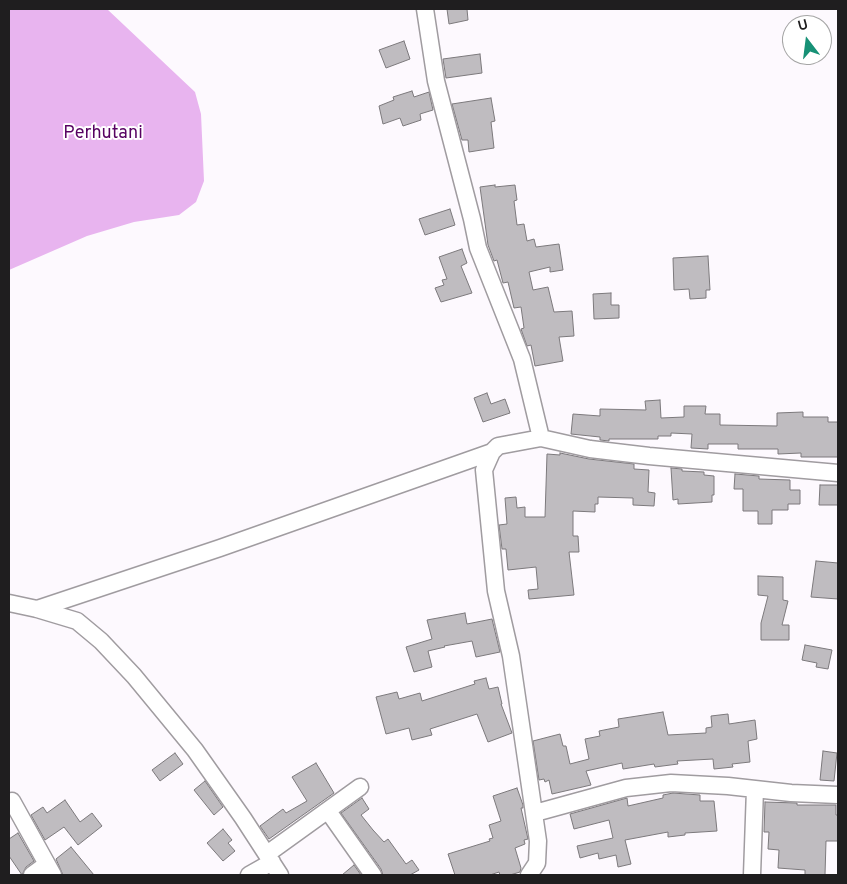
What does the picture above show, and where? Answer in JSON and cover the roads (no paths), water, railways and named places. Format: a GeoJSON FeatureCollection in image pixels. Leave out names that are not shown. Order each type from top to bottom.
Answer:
{"type":"FeatureCollection","features":[{"type":"Feature","properties":{"kind":"street"},"geometry":{"type":"LineString","coordinates":[[424,9],[436,81],[478,248],[522,359],[541,438]]}},
{"type":"Feature","properties":{"kind":"street"},"geometry":{"type":"LineString","coordinates":[[530,875],[537,864],[538,841],[511,656],[496,590],[484,470],[492,452],[498,446],[541,438],[590,449],[649,456],[838,473]]}},
{"type":"Feature","properties":{"kind":"street"},"geometry":{"type":"LineString","coordinates":[[37,609],[220,548],[492,452]]}},
{"type":"Feature","properties":{"kind":"street"},"geometry":{"type":"LineString","coordinates":[[9,603],[77,621],[101,641],[134,676],[195,750],[273,864]]}},
{"type":"Feature","properties":{"kind":"street"},"geometry":{"type":"LineString","coordinates":[[535,813],[626,788],[671,783],[838,795]]}},
{"type":"Feature","properties":{"kind":"street"},"geometry":{"type":"LineString","coordinates":[[249,875],[273,864],[328,811],[360,787]]}},
{"type":"Feature","properties":{"kind":"street"},"geometry":{"type":"LineString","coordinates":[[752,875],[755,789]]}},
{"type":"Feature","properties":{"kind":"street"},"geometry":{"type":"LineString","coordinates":[[12,801],[50,870],[32,875]]}},
{"type":"Feature","properties":{"kind":"street"},"geometry":{"type":"LineString","coordinates":[[328,811],[373,875]]}},
{"type":"Feature","properties":{"kind":"park label","name":"Perhutani"},"geometry":{"type":"Point","coordinates":[103,134]}}]}
